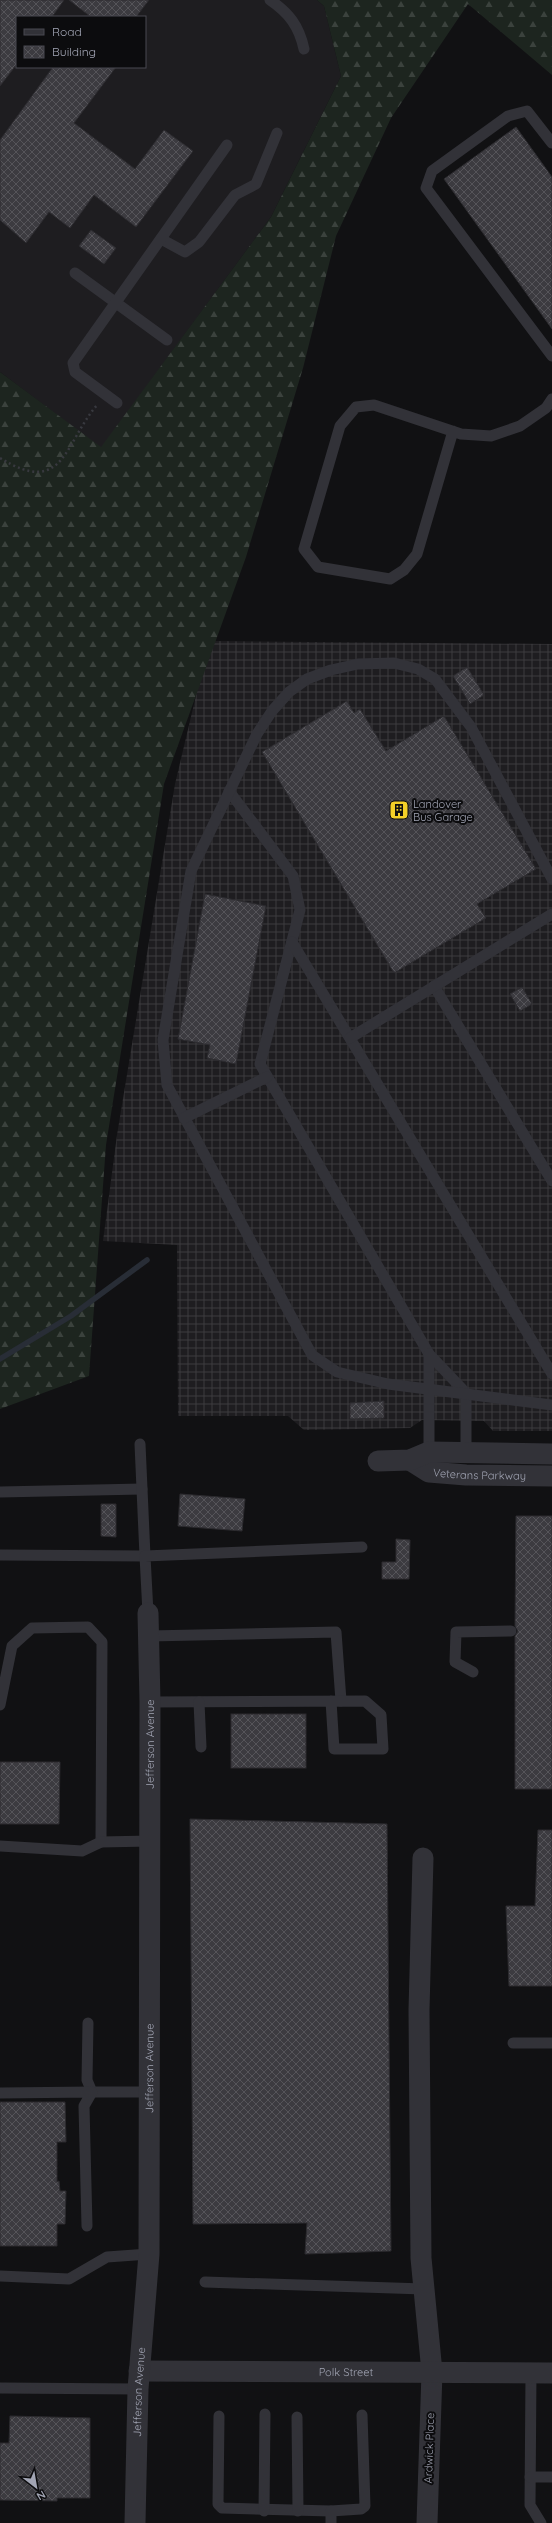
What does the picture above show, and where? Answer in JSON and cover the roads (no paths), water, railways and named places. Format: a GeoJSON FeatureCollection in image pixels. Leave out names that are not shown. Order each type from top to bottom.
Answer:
{"type":"FeatureCollection","features":[{"type":"Feature","properties":{"kind":"street","name":"Veterans Parkway"},"geometry":{"type":"LineString","coordinates":[[378,1461],[410,1460],[429,1452],[552,1454]]}},
{"type":"Feature","properties":{"kind":"street","name":"Veterans Parkway"},"geometry":{"type":"LineString","coordinates":[[410,1460],[429,1472],[466,1476],[552,1476]]}},
{"type":"Feature","properties":{"kind":"street","name":"Jefferson Avenue"},"geometry":{"type":"LineString","coordinates":[[135,2523],[139,2380],[149,2254],[150,1702],[148,1613]]}},
{"type":"Feature","properties":{"kind":"street","name":"Ardwick Place"},"geometry":{"type":"LineString","coordinates":[[423,1858],[419,2017],[421,2258],[432,2372],[427,2523]]}},
{"type":"Feature","properties":{"kind":"street","name":"Polk Street"},"geometry":{"type":"LineString","coordinates":[[139,2380],[432,2372],[552,2373]]}},
{"type":"Feature","properties":{"kind":"lane"},"geometry":{"type":"LineString","coordinates":[[270,0],[292,18],[301,34],[304,49]]}},
{"type":"Feature","properties":{"kind":"lane"},"geometry":{"type":"LineString","coordinates":[[552,143],[527,111],[508,116],[432,171],[426,188],[552,356]]}},
{"type":"Feature","properties":{"kind":"lane"},"geometry":{"type":"LineString","coordinates":[[161,239],[185,252],[199,242],[235,195],[256,184],[277,134]]}},
{"type":"Feature","properties":{"kind":"lane"},"geometry":{"type":"LineString","coordinates":[[117,403],[75,372],[73,363],[227,145]]}},
{"type":"Feature","properties":{"kind":"lane"},"geometry":{"type":"LineString","coordinates":[[75,273],[115,304],[167,340]]}},
{"type":"Feature","properties":{"kind":"lane"},"geometry":{"type":"LineString","coordinates":[[453,432],[417,554],[404,570],[390,579],[318,567],[304,549],[340,426],[356,407],[374,405],[453,432],[491,436],[520,426],[546,408],[552,399]]}},
{"type":"Feature","properties":{"kind":"lane"},"geometry":{"type":"LineString","coordinates":[[552,879],[471,727],[434,679],[418,669],[394,663],[358,664],[331,670],[307,679],[288,692],[272,711],[256,734],[191,871],[163,1040],[167,1085],[312,1355],[337,1372],[388,1384],[552,1404],[552,1401]]}},
{"type":"Feature","properties":{"kind":"lane"},"geometry":{"type":"LineString","coordinates":[[229,790],[293,876],[300,910],[260,1064],[429,1354],[466,1393],[466,1476]]}},
{"type":"Feature","properties":{"kind":"lane"},"geometry":{"type":"LineString","coordinates":[[350,1038],[552,914]]}},
{"type":"Feature","properties":{"kind":"lane"},"geometry":{"type":"LineString","coordinates":[[292,942],[552,1374]]}},
{"type":"Feature","properties":{"kind":"lane"},"geometry":{"type":"LineString","coordinates":[[434,986],[552,1180]]}},
{"type":"Feature","properties":{"kind":"lane"},"geometry":{"type":"LineString","coordinates":[[184,1118],[268,1077]]}},
{"type":"Feature","properties":{"kind":"lane"},"geometry":{"type":"LineString","coordinates":[[429,1354],[429,1472]]}},
{"type":"Feature","properties":{"kind":"lane"},"geometry":{"type":"LineString","coordinates":[[140,1444],[144,1556],[148,1613]]}},
{"type":"Feature","properties":{"kind":"lane"},"geometry":{"type":"LineString","coordinates":[[0,1492],[142,1489]]}},
{"type":"Feature","properties":{"kind":"lane"},"geometry":{"type":"LineString","coordinates":[[1,1555],[144,1556],[362,1547]]}},
{"type":"Feature","properties":{"kind":"lane"},"geometry":{"type":"LineString","coordinates":[[0,1704],[12,1646],[32,1628],[88,1627],[102,1642],[101,1842]]}},
{"type":"Feature","properties":{"kind":"lane"},"geometry":{"type":"LineString","coordinates":[[473,1672],[455,1662],[456,1632],[511,1631]]}},
{"type":"Feature","properties":{"kind":"lane"},"geometry":{"type":"LineString","coordinates":[[149,1636],[336,1632],[336,1701],[334,1749],[383,1749],[381,1715],[364,1701],[336,1701],[199,1702],[150,1702]]}},
{"type":"Feature","properties":{"kind":"lane"},"geometry":{"type":"LineString","coordinates":[[199,1702],[201,1748]]}},
{"type":"Feature","properties":{"kind":"lane"},"geometry":{"type":"LineString","coordinates":[[0,1846],[82,1851],[101,1842],[150,1841]]}},
{"type":"Feature","properties":{"kind":"lane"},"geometry":{"type":"LineString","coordinates":[[88,2023],[87,2080],[92,2092]]}},
{"type":"Feature","properties":{"kind":"lane"},"geometry":{"type":"LineString","coordinates":[[513,2042],[552,2043]]}},
{"type":"Feature","properties":{"kind":"lane"},"geometry":{"type":"LineString","coordinates":[[87,2226],[84,2106],[92,2092]]}},
{"type":"Feature","properties":{"kind":"lane"},"geometry":{"type":"LineString","coordinates":[[0,2093],[150,2092]]}},
{"type":"Feature","properties":{"kind":"lane"},"geometry":{"type":"LineString","coordinates":[[0,2276],[70,2278],[107,2257],[149,2254]]}},
{"type":"Feature","properties":{"kind":"lane"},"geometry":{"type":"LineString","coordinates":[[205,2282],[424,2289]]}},
{"type":"Feature","properties":{"kind":"lane"},"geometry":{"type":"LineString","coordinates":[[531,2373],[530,2505],[541,2523]]}},
{"type":"Feature","properties":{"kind":"lane"},"geometry":{"type":"LineString","coordinates":[[0,2388],[139,2380]]}},
{"type":"Feature","properties":{"kind":"lane"},"geometry":{"type":"LineString","coordinates":[[264,2511],[265,2414]]}},
{"type":"Feature","properties":{"kind":"lane"},"geometry":{"type":"LineString","coordinates":[[219,2416],[218,2504],[222,2508],[264,2511],[331,2511],[361,2509],[365,2506],[362,2415]]}},
{"type":"Feature","properties":{"kind":"lane"},"geometry":{"type":"LineString","coordinates":[[297,2417],[298,2511]]}},
{"type":"Feature","properties":{"kind":"lane"},"geometry":{"type":"LineString","coordinates":[[530,2477],[552,2476]]}},
{"type":"Feature","properties":{"kind":"lane"},"geometry":{"type":"LineString","coordinates":[[331,2511],[331,2523]]}},
{"type":"Feature","properties":{"kind":"waterway"},"geometry":{"type":"LineString","coordinates":[[0,1359],[71,1316],[147,1260]]}},
{"type":"Feature","properties":{"kind":"place","name":"Landover Bus Garage"},"geometry":{"type":"Point","coordinates":[399,810]}}]}
